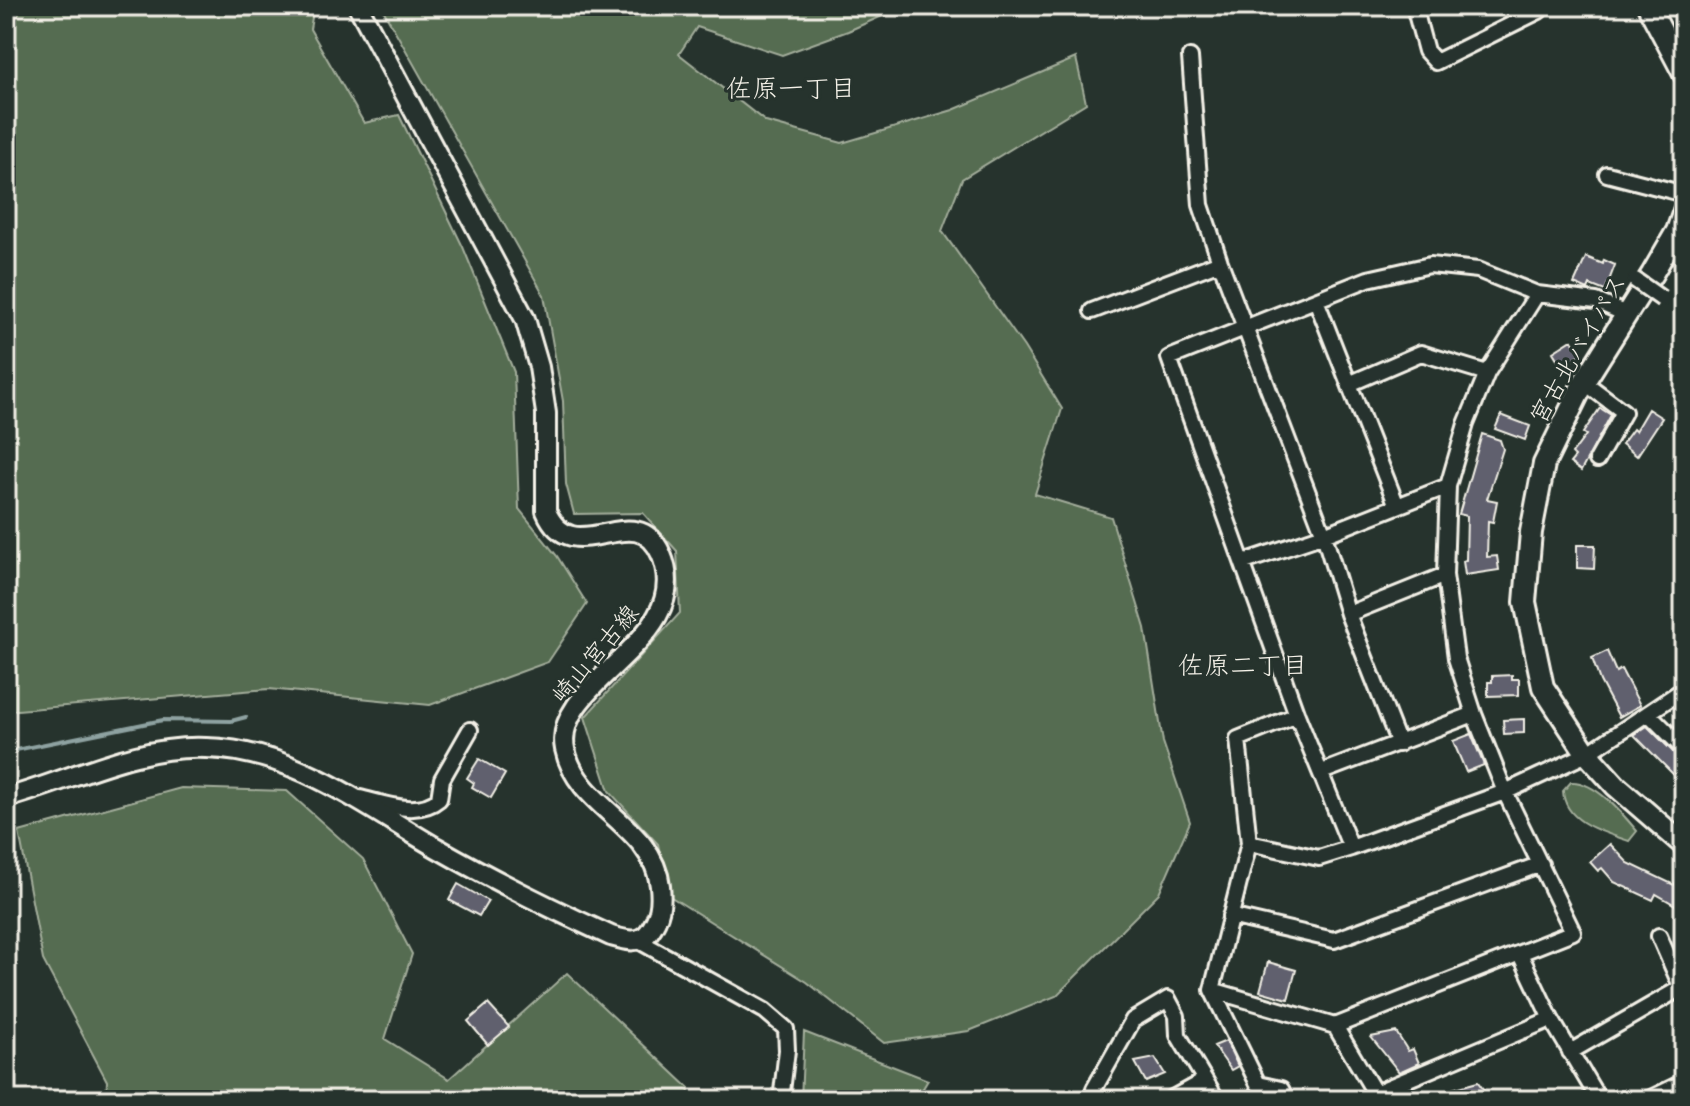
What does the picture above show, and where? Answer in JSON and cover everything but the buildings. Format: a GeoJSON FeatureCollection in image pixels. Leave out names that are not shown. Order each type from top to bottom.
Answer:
{"type":"FeatureCollection","features":[{"type":"Feature","properties":{"kind":"highway"},"geometry":{"type":"LineString","coordinates":[[1648,6],[1684,74]]}},
{"type":"Feature","properties":{"kind":"highway","name":"宮古北バイパス"},"geometry":{"type":"LineString","coordinates":[[1684,211],[1677,231],[1628,315],[1584,382],[1544,464],[1531,532],[1525,602],[1543,687],[1587,754],[1616,786],[1684,845]]}},
{"type":"Feature","properties":{"kind":"main road","name":"崎山宮古線"},"geometry":{"type":"LineString","coordinates":[[358,6],[525,319],[539,367],[546,413],[545,493],[546,511],[551,522],[561,533],[574,538],[637,530],[652,539],[667,572],[668,589],[662,611],[573,711],[564,736],[565,750],[589,793],[639,839],[659,875],[662,900],[659,915],[639,941]]}},
{"type":"Feature","properties":{"kind":"main road"},"geometry":{"type":"LineString","coordinates":[[6,798],[118,760],[156,752],[204,748],[258,754],[352,796],[438,849],[597,930],[639,941]]}},
{"type":"Feature","properties":{"kind":"street"},"geometry":{"type":"LineString","coordinates":[[1414,6],[1426,51],[1436,62],[1539,11],[1539,6]]}},
{"type":"Feature","properties":{"kind":"street"},"geometry":{"type":"LineString","coordinates":[[1190,57],[1198,189],[1220,262],[1324,535],[1348,614],[1399,744]]}},
{"type":"Feature","properties":{"kind":"street"},"geometry":{"type":"LineString","coordinates":[[1607,174],[1684,194]]}},
{"type":"Feature","properties":{"kind":"street"},"geometry":{"type":"LineString","coordinates":[[1092,311],[1220,262]]}},
{"type":"Feature","properties":{"kind":"street"},"geometry":{"type":"LineString","coordinates":[[1351,848],[1297,715],[1169,358],[1368,279],[1430,265],[1478,270],[1537,294],[1596,301],[1628,315]]}},
{"type":"Feature","properties":{"kind":"street"},"geometry":{"type":"LineString","coordinates":[[1635,280],[1662,299]]}},
{"type":"Feature","properties":{"kind":"street"},"geometry":{"type":"LineString","coordinates":[[1212,990],[1335,1026],[1573,932],[1505,792],[1474,714],[1456,658],[1445,575],[1448,486],[1466,424],[1487,373],[1537,294]]}},
{"type":"Feature","properties":{"kind":"street"},"geometry":{"type":"LineString","coordinates":[[1316,300],[1397,506]]}},
{"type":"Feature","properties":{"kind":"street"},"geometry":{"type":"LineString","coordinates":[[1349,384],[1421,353],[1487,373]]}},
{"type":"Feature","properties":{"kind":"street"},"geometry":{"type":"LineString","coordinates":[[1584,382],[1624,412],[1597,460]]}},
{"type":"Feature","properties":{"kind":"street"},"geometry":{"type":"LineString","coordinates":[[1244,562],[1324,535],[1448,486]]}},
{"type":"Feature","properties":{"kind":"street"},"geometry":{"type":"LineString","coordinates":[[1348,614],[1445,575]]}},
{"type":"Feature","properties":{"kind":"street"},"geometry":{"type":"LineString","coordinates":[[1249,843],[1319,858],[1351,848],[1505,792],[1587,754],[1684,689]]}},
{"type":"Feature","properties":{"kind":"street"},"geometry":{"type":"LineString","coordinates":[[1648,713],[1684,749]]}},
{"type":"Feature","properties":{"kind":"street"},"geometry":{"type":"LineString","coordinates":[[1322,772],[1474,714]]}},
{"type":"Feature","properties":{"kind":"street"},"geometry":{"type":"LineString","coordinates":[[1287,1100],[1281,1089],[1258,1084],[1212,990],[1249,843],[1238,739],[1297,715]]}},
{"type":"Feature","properties":{"kind":"street"},"geometry":{"type":"LineString","coordinates":[[352,796],[406,808],[432,806],[439,799],[442,779],[470,730]]}},
{"type":"Feature","properties":{"kind":"street"},"geometry":{"type":"LineString","coordinates":[[1230,916],[1334,940],[1541,864]]}},
{"type":"Feature","properties":{"kind":"street"},"geometry":{"type":"LineString","coordinates":[[1570,1052],[1682,990],[1659,936]]}},
{"type":"Feature","properties":{"kind":"street"},"geometry":{"type":"LineString","coordinates":[[639,941],[765,1011],[786,1029],[787,1050],[781,1100]]}},
{"type":"Feature","properties":{"kind":"street"},"geometry":{"type":"LineString","coordinates":[[1520,954],[1551,1019],[1599,1100]]}},
{"type":"Feature","properties":{"kind":"street"},"geometry":{"type":"LineString","coordinates":[[1100,1100],[1094,1089],[1133,1020],[1168,999],[1177,1016],[1178,1035],[1217,1100]]}},
{"type":"Feature","properties":{"kind":"street"},"geometry":{"type":"LineString","coordinates":[[1335,1026],[1377,1097],[1551,1019]]}},
{"type":"Feature","properties":{"kind":"street"},"geometry":{"type":"LineString","coordinates":[[1169,1100],[1205,1080]]}},
{"type":"Feature","properties":{"kind":"street"},"geometry":{"type":"LineString","coordinates":[[1647,1100],[1684,1082]]}},
{"type":"Feature","properties":{"kind":"green space"},"geometry":{"type":"Polygon","coordinates":[[[6,6],[314,6],[310,29],[364,123],[399,115],[463,247],[514,372],[519,509],[557,556],[587,604],[548,662],[430,705],[269,689],[6,711],[6,6]]]}},
{"type":"Feature","properties":{"kind":"green space"},"geometry":{"type":"Polygon","coordinates":[[[381,6],[905,6],[782,55],[697,27],[679,54],[766,122],[842,143],[953,110],[1076,58],[1086,103],[962,179],[942,231],[1024,347],[1062,409],[1035,494],[1111,517],[1145,628],[1163,742],[1190,822],[1159,893],[1056,996],[969,1031],[884,1043],[807,982],[668,895],[658,844],[609,791],[585,717],[680,613],[677,551],[643,513],[574,514],[566,484],[563,401],[544,295],[381,6]]]}},
{"type":"Feature","properties":{"kind":"green space"},"geometry":{"type":"Polygon","coordinates":[[[1571,782],[1598,792],[1616,807],[1637,831],[1629,841],[1587,825],[1570,811],[1563,791],[1571,782]]]}},
{"type":"Feature","properties":{"kind":"green space"},"geometry":{"type":"Polygon","coordinates":[[[181,788],[287,791],[363,859],[412,954],[385,1039],[449,1079],[567,973],[689,1088],[688,1100],[106,1100],[107,1081],[43,960],[19,832],[181,788]]]}},
{"type":"Feature","properties":{"kind":"green space"},"geometry":{"type":"Polygon","coordinates":[[[804,1032],[928,1080],[916,1100],[801,1100],[804,1032]]]}},
{"type":"Feature","properties":{"kind":"waterway"},"geometry":{"type":"LineString","coordinates":[[6,752],[163,720],[231,721],[246,717]]}},
{"type":"Feature","properties":{"kind":"district","name":"佐原一丁目"},"geometry":{"type":"Point","coordinates":[791,88]}},
{"type":"Feature","properties":{"kind":"district","name":"佐原二丁目"},"geometry":{"type":"Point","coordinates":[1243,665]}}]}
